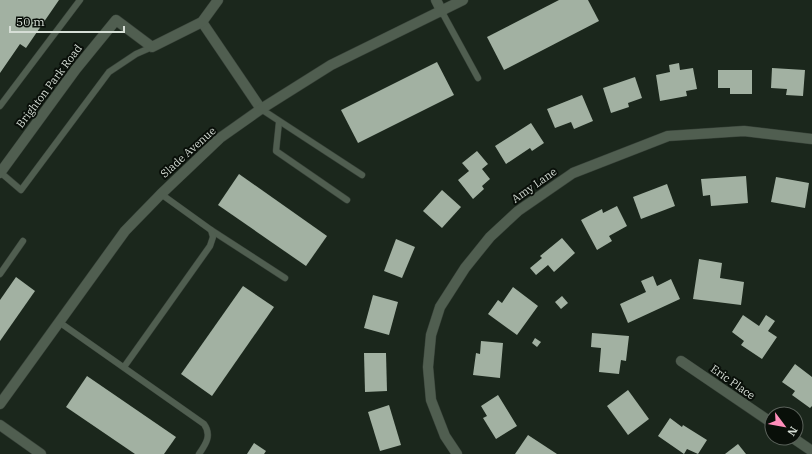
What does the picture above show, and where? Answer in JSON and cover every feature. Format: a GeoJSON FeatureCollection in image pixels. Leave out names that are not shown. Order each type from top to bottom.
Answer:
{"type":"FeatureCollection","features":[{"type":"Feature","properties":{"kind":"street"},"geometry":{"type":"LineString","coordinates":[[152,47],[202,22],[218,0]]}},
{"type":"Feature","properties":{"kind":"street"},"geometry":{"type":"LineString","coordinates":[[436,0],[442,12]]}},
{"type":"Feature","properties":{"kind":"street","name":"Slade Avenue"},"geometry":{"type":"LineString","coordinates":[[0,404],[125,231],[160,194],[220,138],[261,109],[331,65],[464,0]]}},
{"type":"Feature","properties":{"kind":"street","name":"Brighton Park Road"},"geometry":{"type":"LineString","coordinates":[[0,172],[76,69],[116,20],[152,47]]}},
{"type":"Feature","properties":{"kind":"street"},"geometry":{"type":"LineString","coordinates":[[202,22],[261,109]]}},
{"type":"Feature","properties":{"kind":"street","name":"Amy Lane"},"geometry":{"type":"LineString","coordinates":[[457,454],[445,436],[431,400],[428,367],[431,336],[440,307],[465,268],[490,237],[518,211],[573,173],[668,136],[744,131],[812,139]]}},
{"type":"Feature","properties":{"kind":"street","name":"Eric Place"},"geometry":{"type":"LineString","coordinates":[[681,361],[764,418]]}},
{"type":"Feature","properties":{"kind":"street"},"geometry":{"type":"LineString","coordinates":[[0,425],[41,454]]}},
{"type":"Feature","properties":{"kind":"lane"},"geometry":{"type":"LineString","coordinates":[[0,106],[80,0]]}},
{"type":"Feature","properties":{"kind":"lane"},"geometry":{"type":"LineString","coordinates":[[442,12],[478,78]]}},
{"type":"Feature","properties":{"kind":"lane"},"geometry":{"type":"LineString","coordinates":[[0,172],[21,190],[109,72],[136,54],[152,47]]}},
{"type":"Feature","properties":{"kind":"lane"},"geometry":{"type":"LineString","coordinates":[[261,109],[362,175]]}},
{"type":"Feature","properties":{"kind":"lane"},"geometry":{"type":"LineString","coordinates":[[279,122],[276,151],[347,200]]}},
{"type":"Feature","properties":{"kind":"lane"},"geometry":{"type":"LineString","coordinates":[[160,194],[211,230],[285,278]]}},
{"type":"Feature","properties":{"kind":"lane"},"geometry":{"type":"LineString","coordinates":[[124,367],[210,246],[214,236],[211,230]]}},
{"type":"Feature","properties":{"kind":"lane"},"geometry":{"type":"LineString","coordinates":[[0,274],[24,241]]}},
{"type":"Feature","properties":{"kind":"lane"},"geometry":{"type":"LineString","coordinates":[[59,322],[204,424],[208,429],[208,435],[206,444],[199,454]]}},
{"type":"Feature","properties":{"kind":"building"},"geometry":{"type":"Polygon","coordinates":[[[0,0],[59,0],[26,48],[20,44],[0,73],[0,0]]]}},
{"type":"Feature","properties":{"kind":"building"},"geometry":{"type":"Polygon","coordinates":[[[559,0],[588,0],[599,21],[504,70],[487,37],[559,0]]]}},
{"type":"Feature","properties":{"kind":"building"},"geometry":{"type":"Polygon","coordinates":[[[437,62],[454,95],[358,143],[341,110],[437,62]]]}},
{"type":"Feature","properties":{"kind":"building"},"geometry":{"type":"Polygon","coordinates":[[[679,63],[680,70],[693,68],[697,89],[686,91],[687,96],[660,101],[656,75],[670,72],[669,65],[679,63]]]}},
{"type":"Feature","properties":{"kind":"building"},"geometry":{"type":"Polygon","coordinates":[[[772,68],[805,70],[803,96],[786,95],[787,89],[771,88],[772,68]]]}},
{"type":"Feature","properties":{"kind":"building"},"geometry":{"type":"Polygon","coordinates":[[[718,70],[752,70],[752,94],[730,94],[730,88],[718,88],[718,70]]]}},
{"type":"Feature","properties":{"kind":"building"},"geometry":{"type":"Polygon","coordinates":[[[635,77],[642,98],[628,103],[629,107],[611,113],[603,88],[635,77]]]}},
{"type":"Feature","properties":{"kind":"building"},"geometry":{"type":"Polygon","coordinates":[[[582,95],[593,121],[574,129],[571,122],[555,128],[547,109],[582,95]]]}},
{"type":"Feature","properties":{"kind":"building"},"geometry":{"type":"Polygon","coordinates":[[[531,123],[544,143],[532,151],[530,148],[506,164],[495,146],[531,123]]]}},
{"type":"Feature","properties":{"kind":"building"},"geometry":{"type":"Polygon","coordinates":[[[477,151],[488,164],[482,169],[490,179],[482,186],[484,189],[473,199],[458,180],[469,171],[462,163],[477,151]]]}},
{"type":"Feature","properties":{"kind":"building"},"geometry":{"type":"Polygon","coordinates":[[[239,174],[327,236],[306,266],[218,205],[239,174]]]}},
{"type":"Feature","properties":{"kind":"building"},"geometry":{"type":"Polygon","coordinates":[[[746,176],[748,203],[711,206],[710,195],[703,196],[701,179],[746,176]]]}},
{"type":"Feature","properties":{"kind":"building"},"geometry":{"type":"Polygon","coordinates":[[[776,177],[809,183],[805,208],[771,202],[776,177]]]}},
{"type":"Feature","properties":{"kind":"building"},"geometry":{"type":"Polygon","coordinates":[[[667,184],[675,206],[641,219],[633,197],[667,184]]]}},
{"type":"Feature","properties":{"kind":"building"},"geometry":{"type":"Polygon","coordinates":[[[442,190],[461,207],[442,228],[423,211],[442,190]]]}},
{"type":"Feature","properties":{"kind":"building"},"geometry":{"type":"Polygon","coordinates":[[[617,206],[627,226],[609,236],[612,241],[597,250],[581,220],[602,209],[603,213],[617,206]]]}},
{"type":"Feature","properties":{"kind":"building"},"geometry":{"type":"Polygon","coordinates":[[[562,238],[575,253],[554,272],[548,265],[536,275],[530,268],[542,258],[540,256],[562,238]]]}},
{"type":"Feature","properties":{"kind":"building"},"geometry":{"type":"Polygon","coordinates":[[[396,239],[415,247],[402,278],[384,271],[396,239]]]}},
{"type":"Feature","properties":{"kind":"building"},"geometry":{"type":"Polygon","coordinates":[[[699,259],[722,263],[720,278],[744,282],[741,305],[693,299],[699,259]]]}},
{"type":"Feature","properties":{"kind":"building"},"geometry":{"type":"Polygon","coordinates":[[[653,276],[657,286],[671,279],[680,299],[628,323],[620,304],[646,292],[641,281],[653,276]]]}},
{"type":"Feature","properties":{"kind":"building"},"geometry":{"type":"Polygon","coordinates":[[[16,277],[35,291],[0,341],[0,300],[16,277]]]}},
{"type":"Feature","properties":{"kind":"building"},"geometry":{"type":"Polygon","coordinates":[[[243,286],[274,307],[212,396],[181,374],[243,286]]]}},
{"type":"Feature","properties":{"kind":"building"},"geometry":{"type":"Polygon","coordinates":[[[513,287],[538,306],[517,335],[488,314],[498,300],[502,303],[513,287]]]}},
{"type":"Feature","properties":{"kind":"building"},"geometry":{"type":"Polygon","coordinates":[[[373,295],[398,302],[389,335],[364,328],[373,295]]]}},
{"type":"Feature","properties":{"kind":"building"},"geometry":{"type":"Polygon","coordinates":[[[562,296],[568,303],[561,309],[555,302],[562,296]]]}},
{"type":"Feature","properties":{"kind":"building"},"geometry":{"type":"Polygon","coordinates":[[[743,315],[759,326],[766,315],[775,321],[768,331],[777,337],[762,359],[741,345],[744,341],[732,332],[743,315]]]}},
{"type":"Feature","properties":{"kind":"building"},"geometry":{"type":"Polygon","coordinates":[[[592,333],[629,336],[626,361],[621,360],[619,374],[599,372],[601,348],[591,347],[592,333]]]}},
{"type":"Feature","properties":{"kind":"building"},"geometry":{"type":"Polygon","coordinates":[[[535,338],[541,342],[537,347],[532,343],[535,338]]]}},
{"type":"Feature","properties":{"kind":"building"},"geometry":{"type":"Polygon","coordinates":[[[481,341],[503,343],[500,378],[473,375],[476,353],[480,354],[481,341]]]}},
{"type":"Feature","properties":{"kind":"building"},"geometry":{"type":"Polygon","coordinates":[[[364,353],[386,353],[387,391],[365,392],[364,353]]]}},
{"type":"Feature","properties":{"kind":"building"},"geometry":{"type":"Polygon","coordinates":[[[795,364],[812,377],[812,406],[810,408],[792,395],[795,391],[782,382],[795,364]]]}},
{"type":"Feature","properties":{"kind":"building"},"geometry":{"type":"Polygon","coordinates":[[[87,376],[176,437],[164,454],[135,454],[66,407],[87,376]]]}},
{"type":"Feature","properties":{"kind":"building"},"geometry":{"type":"Polygon","coordinates":[[[628,390],[649,419],[628,435],[607,406],[628,390]]]}},
{"type":"Feature","properties":{"kind":"building"},"geometry":{"type":"Polygon","coordinates":[[[498,395],[517,426],[496,439],[483,418],[487,416],[481,406],[498,395]]]}},
{"type":"Feature","properties":{"kind":"building"},"geometry":{"type":"Polygon","coordinates":[[[389,405],[401,445],[380,451],[368,412],[389,405]]]}},
{"type":"Feature","properties":{"kind":"building"},"geometry":{"type":"Polygon","coordinates":[[[670,418],[682,427],[683,425],[707,440],[698,454],[687,449],[684,454],[658,436],[670,418]]]}},
{"type":"Feature","properties":{"kind":"building"},"geometry":{"type":"Polygon","coordinates":[[[528,435],[557,454],[515,454],[528,435]]]}},
{"type":"Feature","properties":{"kind":"building"},"geometry":{"type":"Polygon","coordinates":[[[254,443],[266,451],[264,454],[247,454],[254,443]]]}},
{"type":"Feature","properties":{"kind":"building"},"geometry":{"type":"Polygon","coordinates":[[[738,444],[746,454],[725,454],[738,444]]]}}]}
